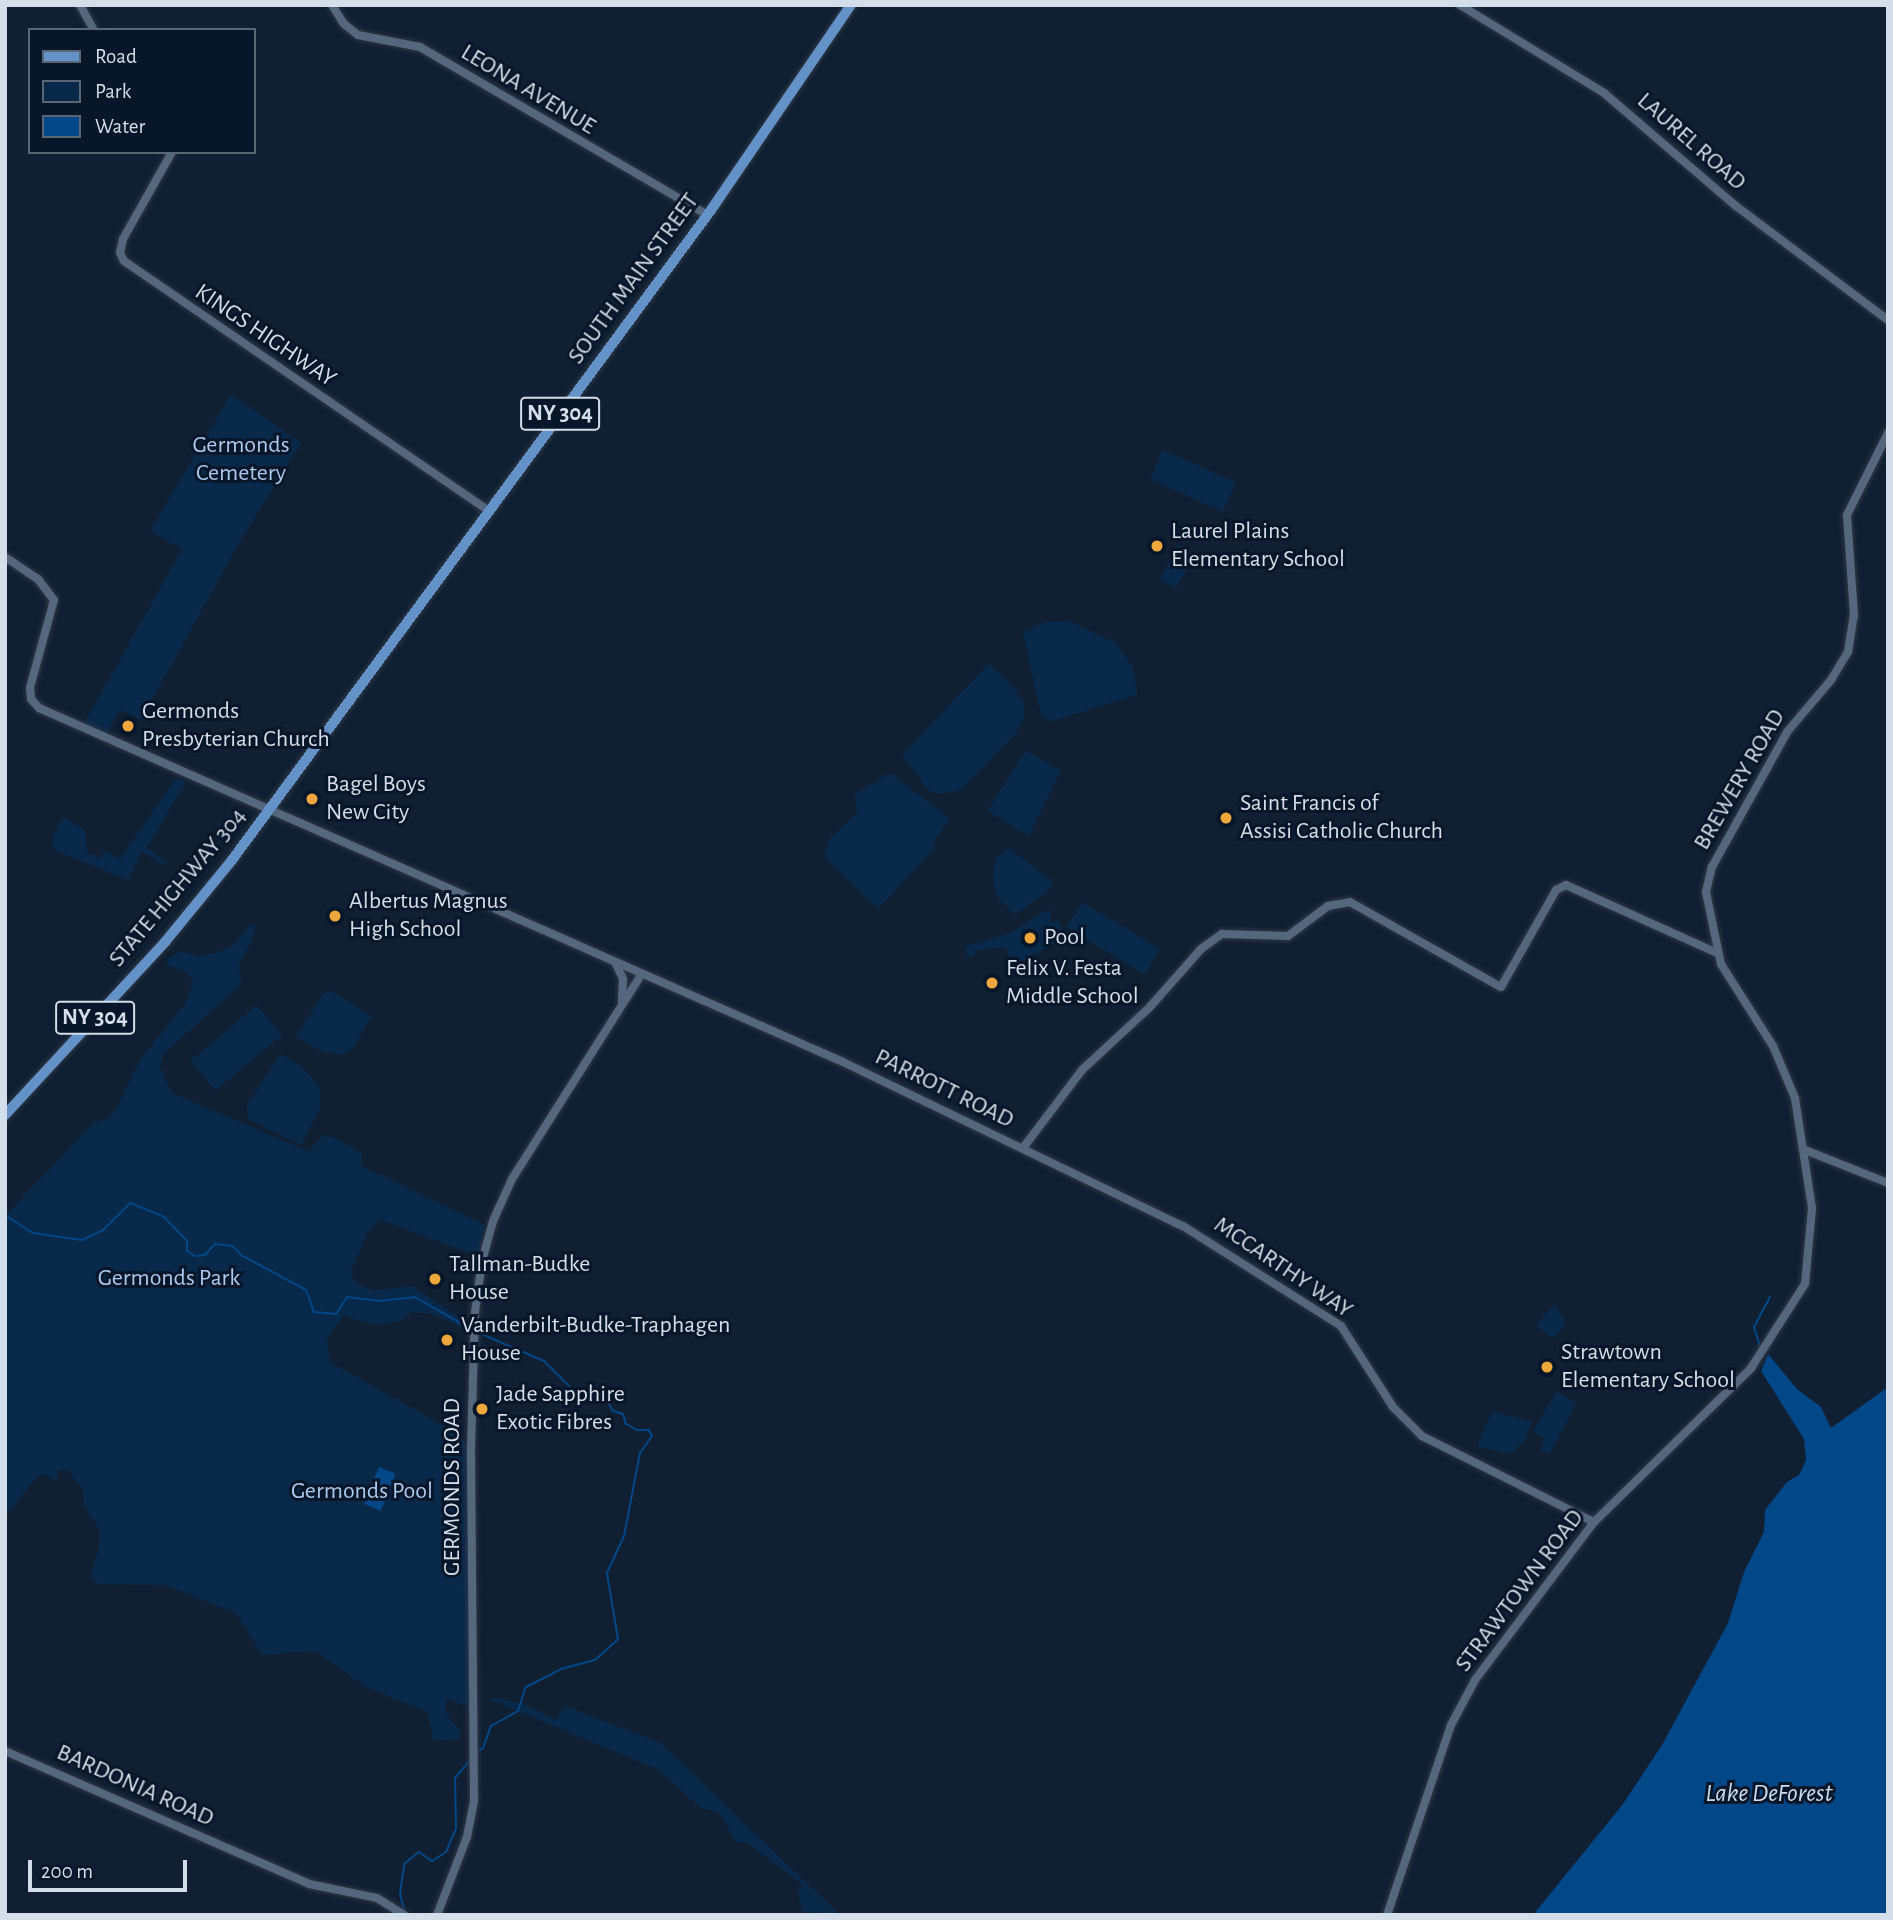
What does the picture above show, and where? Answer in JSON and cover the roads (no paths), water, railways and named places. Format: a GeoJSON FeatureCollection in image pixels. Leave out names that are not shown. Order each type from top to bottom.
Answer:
{"type":"FeatureCollection","features":[{"type":"Feature","properties":{"kind":"main road","name":"SOUTH MAIN STREET"},"geometry":{"type":"LineString","coordinates":[[269,811],[707,215],[851,5]]}},
{"type":"Feature","properties":{"kind":"main road","name":"STATE HIGHWAY 304"},"geometry":{"type":"LineString","coordinates":[[5,1115],[177,928],[269,811]]}},
{"type":"Feature","properties":{"kind":"street"},"geometry":{"type":"LineString","coordinates":[[80,5],[93,28]]}},
{"type":"Feature","properties":{"kind":"street","name":"LEONA AVENUE"},"geometry":{"type":"LineString","coordinates":[[332,5],[344,24],[358,35],[421,47],[707,215]]}},
{"type":"Feature","properties":{"kind":"street","name":"LAUREL ROAD"},"geometry":{"type":"LineString","coordinates":[[1460,5],[1602,92],[1736,206],[1888,320]]}},
{"type":"Feature","properties":{"kind":"street","name":"KINGS HIGHWAY"},"geometry":{"type":"LineString","coordinates":[[171,154],[123,239],[120,251],[124,261],[489,511]]}},
{"type":"Feature","properties":{"kind":"street","name":"BREWERY ROAD"},"geometry":{"type":"LineString","coordinates":[[1805,1150],[1795,1098],[1782,1061],[1731,983],[1717,953],[1707,910],[1707,879],[1793,722],[1831,680],[1848,652],[1854,615],[1847,515],[1888,433]]}},
{"type":"Feature","properties":{"kind":"street"},"geometry":{"type":"LineString","coordinates":[[5,557],[41,582],[54,600],[30,688],[36,706],[641,975]]}},
{"type":"Feature","properties":{"kind":"street","name":"PARROTT ROAD"},"geometry":{"type":"LineString","coordinates":[[641,975],[930,1101],[1023,1148],[1075,1078],[1219,935],[1288,936],[1328,906],[1350,902],[1501,986],[1555,891],[1564,884],[1717,953]]}},
{"type":"Feature","properties":{"kind":"street"},"geometry":{"type":"LineString","coordinates":[[614,962],[623,979],[621,1007]]}},
{"type":"Feature","properties":{"kind":"street","name":"GERMONDS ROAD"},"geometry":{"type":"LineString","coordinates":[[437,1915],[467,1837],[474,1800],[471,1447],[480,1269],[495,1214],[512,1179],[641,975]]}},
{"type":"Feature","properties":{"kind":"street","name":"MCCARTHY WAY"},"geometry":{"type":"LineString","coordinates":[[1023,1148],[1192,1231],[1256,1277],[1329,1316],[1357,1347],[1392,1407],[1422,1436],[1594,1522]]}},
{"type":"Feature","properties":{"kind":"street"},"geometry":{"type":"LineString","coordinates":[[1805,1150],[1888,1183]]}},
{"type":"Feature","properties":{"kind":"street","name":"STRAWTOWN ROAD"},"geometry":{"type":"LineString","coordinates":[[1387,1915],[1460,1706],[1594,1522],[1746,1374],[1796,1304],[1807,1278],[1812,1232],[1805,1150]]}},
{"type":"Feature","properties":{"kind":"street","name":"BARDONIA ROAD"},"geometry":{"type":"LineString","coordinates":[[5,1751],[309,1884],[381,1900],[404,1915]]}},
{"type":"Feature","properties":{"kind":"water","name":"Lake DeForest"},"geometry":{"type":"Polygon","coordinates":[[[1768,1354],[1797,1389],[1821,1407],[1831,1428],[1888,1387],[1888,1915],[1533,1915],[1623,1804],[1662,1745],[1728,1623],[1744,1572],[1764,1532],[1765,1510],[1787,1482],[1799,1475],[1806,1460],[1804,1439],[1761,1371],[1768,1354]]]}},
{"type":"Feature","properties":{"kind":"water"},"geometry":{"type":"Polygon","coordinates":[[[379,1467],[396,1474],[381,1511],[364,1504],[379,1467]]]}},
{"type":"Feature","properties":{"kind":"waterway"},"geometry":{"type":"LineString","coordinates":[[5,1215],[33,1233],[82,1240],[103,1230],[130,1203],[164,1217],[187,1241],[187,1251],[195,1256],[205,1255],[215,1244],[233,1246],[241,1255],[306,1290],[314,1312],[336,1314],[347,1297],[378,1301],[415,1297],[469,1328]]}},
{"type":"Feature","properties":{"kind":"waterway"},"geometry":{"type":"LineString","coordinates":[[1760,1346],[1754,1327],[1770,1297]]}},
{"type":"Feature","properties":{"kind":"waterway"},"geometry":{"type":"LineString","coordinates":[[476,1754],[483,1748],[491,1726],[518,1711],[526,1687],[561,1669],[595,1660],[618,1639],[607,1573],[624,1536],[640,1453],[652,1436],[649,1430],[637,1430],[626,1424],[623,1414],[613,1411],[608,1402],[574,1391],[544,1361],[479,1333]]}},
{"type":"Feature","properties":{"kind":"waterway"},"geometry":{"type":"LineString","coordinates":[[404,1909],[400,1894],[404,1864],[419,1852],[432,1861],[446,1852],[456,1828],[455,1778],[472,1758]]}},
{"type":"Feature","properties":{"kind":"place","name":"Laurel Plains Elementary School"},"geometry":{"type":"Point","coordinates":[1157,546]}},
{"type":"Feature","properties":{"kind":"place","name":"Germonds Presbyterian Church"},"geometry":{"type":"Point","coordinates":[128,726]}},
{"type":"Feature","properties":{"kind":"place","name":"Bagel Boys New City"},"geometry":{"type":"Point","coordinates":[312,799]}},
{"type":"Feature","properties":{"kind":"place","name":"Saint Francis of Assisi Catholic Church"},"geometry":{"type":"Point","coordinates":[1226,818]}},
{"type":"Feature","properties":{"kind":"place","name":"Albertus Magnus High School"},"geometry":{"type":"Point","coordinates":[335,916]}},
{"type":"Feature","properties":{"kind":"place","name":"Pool"},"geometry":{"type":"Point","coordinates":[1030,938]}},
{"type":"Feature","properties":{"kind":"place","name":"Felix V. Festa Middle School"},"geometry":{"type":"Point","coordinates":[992,983]}},
{"type":"Feature","properties":{"kind":"place","name":"Tallman-Budke House"},"geometry":{"type":"Point","coordinates":[435,1279]}},
{"type":"Feature","properties":{"kind":"place","name":"Vanderbilt-Budke-Traphagen House"},"geometry":{"type":"Point","coordinates":[447,1340]}},
{"type":"Feature","properties":{"kind":"place","name":"Strawtown Elementary School"},"geometry":{"type":"Point","coordinates":[1547,1367]}},
{"type":"Feature","properties":{"kind":"place","name":"Jade Sapphire Exotic Fibres"},"geometry":{"type":"Point","coordinates":[482,1409]}},
{"type":"Feature","properties":{"kind":"park label","name":"Germonds Cemetery"},"geometry":{"type":"Point","coordinates":[241,460]}},
{"type":"Feature","properties":{"kind":"park label","name":"Germonds Park"},"geometry":{"type":"Point","coordinates":[169,1279]}},
{"type":"Feature","properties":{"kind":"park label","name":"Germonds Pool"},"geometry":{"type":"Point","coordinates":[362,1492]}}]}
